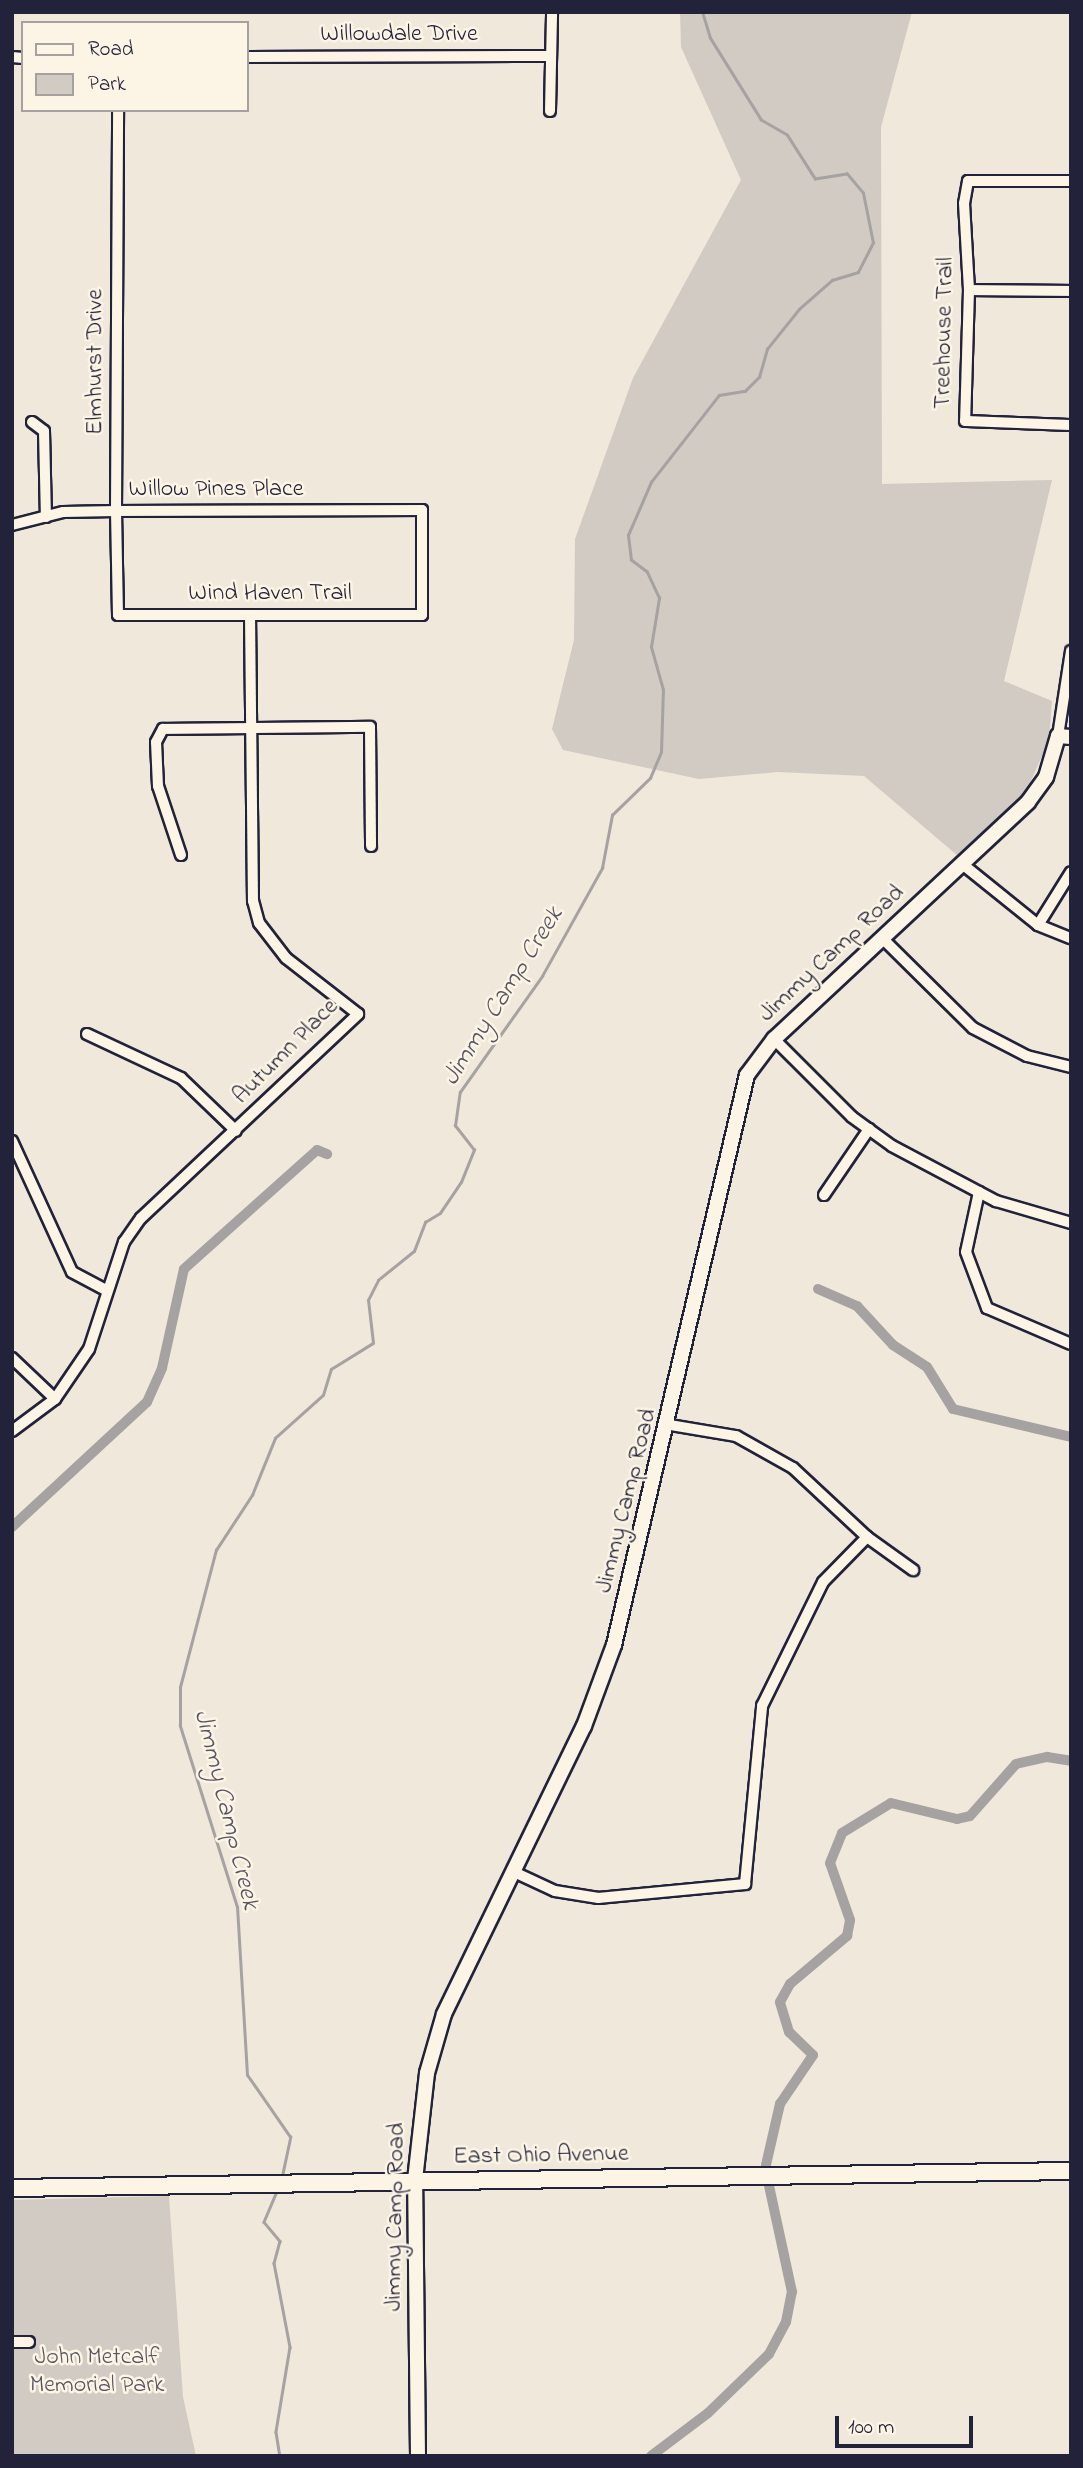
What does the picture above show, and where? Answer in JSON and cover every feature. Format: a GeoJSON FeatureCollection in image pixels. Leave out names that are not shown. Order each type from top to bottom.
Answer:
{"type":"FeatureCollection","features":[{"type":"Feature","properties":{"kind":"main road","name":"East Ohio Avenue"},"geometry":{"type":"LineString","coordinates":[[12,2188],[1071,2171]]}},
{"type":"Feature","properties":{"kind":"street"},"geometry":{"type":"LineString","coordinates":[[550,111],[552,12]]}},
{"type":"Feature","properties":{"kind":"street","name":"Willowdale Drive"},"geometry":{"type":"LineString","coordinates":[[248,57],[551,56]]}},
{"type":"Feature","properties":{"kind":"street","name":"Elmhurst Drive"},"geometry":{"type":"LineString","coordinates":[[118,112],[118,615]]}},
{"type":"Feature","properties":{"kind":"street","name":"Treehouse Trail"},"geometry":{"type":"LineString","coordinates":[[1071,181],[968,181],[969,290],[965,421],[1071,425]]}},
{"type":"Feature","properties":{"kind":"street"},"geometry":{"type":"LineString","coordinates":[[969,290],[1071,291]]}},
{"type":"Feature","properties":{"kind":"street"},"geometry":{"type":"LineString","coordinates":[[32,422],[44,431],[46,517]]}},
{"type":"Feature","properties":{"kind":"street","name":"Willow Pines Place"},"geometry":{"type":"LineString","coordinates":[[12,525],[46,517],[116,511],[422,510],[422,615]]}},
{"type":"Feature","properties":{"kind":"street","name":"Wind Haven Trail"},"geometry":{"type":"LineString","coordinates":[[118,615],[422,615]]}},
{"type":"Feature","properties":{"kind":"street","name":"Autumn Place"},"geometry":{"type":"LineString","coordinates":[[12,1431],[55,1399],[89,1349],[124,1242],[141,1218],[236,1132],[358,1014],[286,958],[259,923],[253,901],[250,616]]}},
{"type":"Feature","properties":{"kind":"street","name":"Jimmy Camp Road"},"geometry":{"type":"LineString","coordinates":[[418,2456],[415,2180],[425,2084],[444,2014],[514,1871],[614,1645],[670,1425],[747,1075],[774,1038],[1028,802],[1046,776],[1065,736],[1071,651]]}},
{"type":"Feature","properties":{"kind":"street"},"geometry":{"type":"LineString","coordinates":[[181,855],[158,786],[156,742],[163,729],[370,727],[371,846]]}},
{"type":"Feature","properties":{"kind":"street"},"geometry":{"type":"LineString","coordinates":[[961,863],[1038,925],[1071,939]]}},
{"type":"Feature","properties":{"kind":"street"},"geometry":{"type":"LineString","coordinates":[[1038,925],[1071,872]]}},
{"type":"Feature","properties":{"kind":"street"},"geometry":{"type":"LineString","coordinates":[[882,938],[973,1028],[1027,1056],[1071,1067]]}},
{"type":"Feature","properties":{"kind":"street"},"geometry":{"type":"LineString","coordinates":[[87,1034],[181,1078],[236,1132]]}},
{"type":"Feature","properties":{"kind":"street"},"geometry":{"type":"LineString","coordinates":[[774,1038],[869,1129],[979,1192],[1071,1223]]}},
{"type":"Feature","properties":{"kind":"street"},"geometry":{"type":"LineString","coordinates":[[824,1195],[869,1129]]}},
{"type":"Feature","properties":{"kind":"street"},"geometry":{"type":"LineString","coordinates":[[12,1141],[72,1272],[107,1291]]}},
{"type":"Feature","properties":{"kind":"street"},"geometry":{"type":"LineString","coordinates":[[979,1192],[966,1252],[987,1308],[1071,1344]]}},
{"type":"Feature","properties":{"kind":"street"},"geometry":{"type":"LineString","coordinates":[[12,1358],[55,1399]]}},
{"type":"Feature","properties":{"kind":"street"},"geometry":{"type":"LineString","coordinates":[[670,1425],[736,1436],[782,1462],[867,1537],[913,1570]]}},
{"type":"Feature","properties":{"kind":"street"},"geometry":{"type":"LineString","coordinates":[[514,1871],[555,1891],[598,1898],[745,1884],[762,1706],[823,1582],[867,1537]]}},
{"type":"Feature","properties":{"kind":"street"},"geometry":{"type":"LineString","coordinates":[[12,2342],[29,2342]]}},
{"type":"Feature","properties":{"kind":"green space"},"geometry":{"type":"Polygon","coordinates":[[[680,12],[912,12],[881,127],[882,484],[1052,480],[1004,681],[1052,701],[1049,740],[1026,792],[958,856],[864,776],[778,772],[699,779],[563,750],[552,729],[574,640],[575,539],[633,378],[741,180],[681,47],[680,12]]]}},
{"type":"Feature","properties":{"kind":"green space","name":"John Metcalf Memorial Park"},"geometry":{"type":"Polygon","coordinates":[[[169,2196],[183,2397],[196,2456],[12,2456],[12,2200],[169,2196]]]}},
{"type":"Feature","properties":{"kind":"waterway","name":"Jimmy Camp Creek"},"geometry":{"type":"LineString","coordinates":[[282,2176],[290,2137],[247,2075],[237,1907],[180,1726],[180,1687],[216,1550],[252,1495],[275,1438],[323,1395],[331,1369],[373,1343],[368,1300],[378,1280],[414,1251],[425,1222],[440,1213],[461,1182],[474,1150],[455,1126],[460,1092],[542,976],[602,868],[612,815],[650,778],[661,752],[663,690],[651,647],[659,598],[647,572],[631,560],[628,535],[651,482],[719,395],[745,391],[759,377],[767,349],[799,309],[832,280],[858,272],[873,243],[863,193],[847,174],[815,179],[787,135],[761,120],[710,38],[702,12]]}},
{"type":"Feature","properties":{"kind":"waterway"},"geometry":{"type":"LineString","coordinates":[[12,1527],[147,1402],[162,1368],[184,1269],[317,1150],[327,1154]]}},
{"type":"Feature","properties":{"kind":"waterway"},"geometry":{"type":"LineString","coordinates":[[818,1289],[857,1306],[893,1345],[927,1367],[953,1409],[1071,1437]]}},
{"type":"Feature","properties":{"kind":"waterway"},"geometry":{"type":"LineString","coordinates":[[766,2165],[780,2104],[813,2055],[789,2032],[780,2002],[790,1984],[847,1936],[850,1920],[830,1863],[842,1833],[891,1803],[957,1819],[970,1816],[1016,1764],[1047,1757],[1071,1761]]}},
{"type":"Feature","properties":{"kind":"waterway"},"geometry":{"type":"LineString","coordinates":[[651,2456],[708,2413],[769,2354],[786,2322],[792,2292],[769,2186]]}},
{"type":"Feature","properties":{"kind":"waterway","name":"Jimmy Camp Creek"},"geometry":{"type":"LineString","coordinates":[[278,2189],[264,2222],[280,2241],[274,2263],[290,2347],[276,2432],[280,2456]]}}]}
